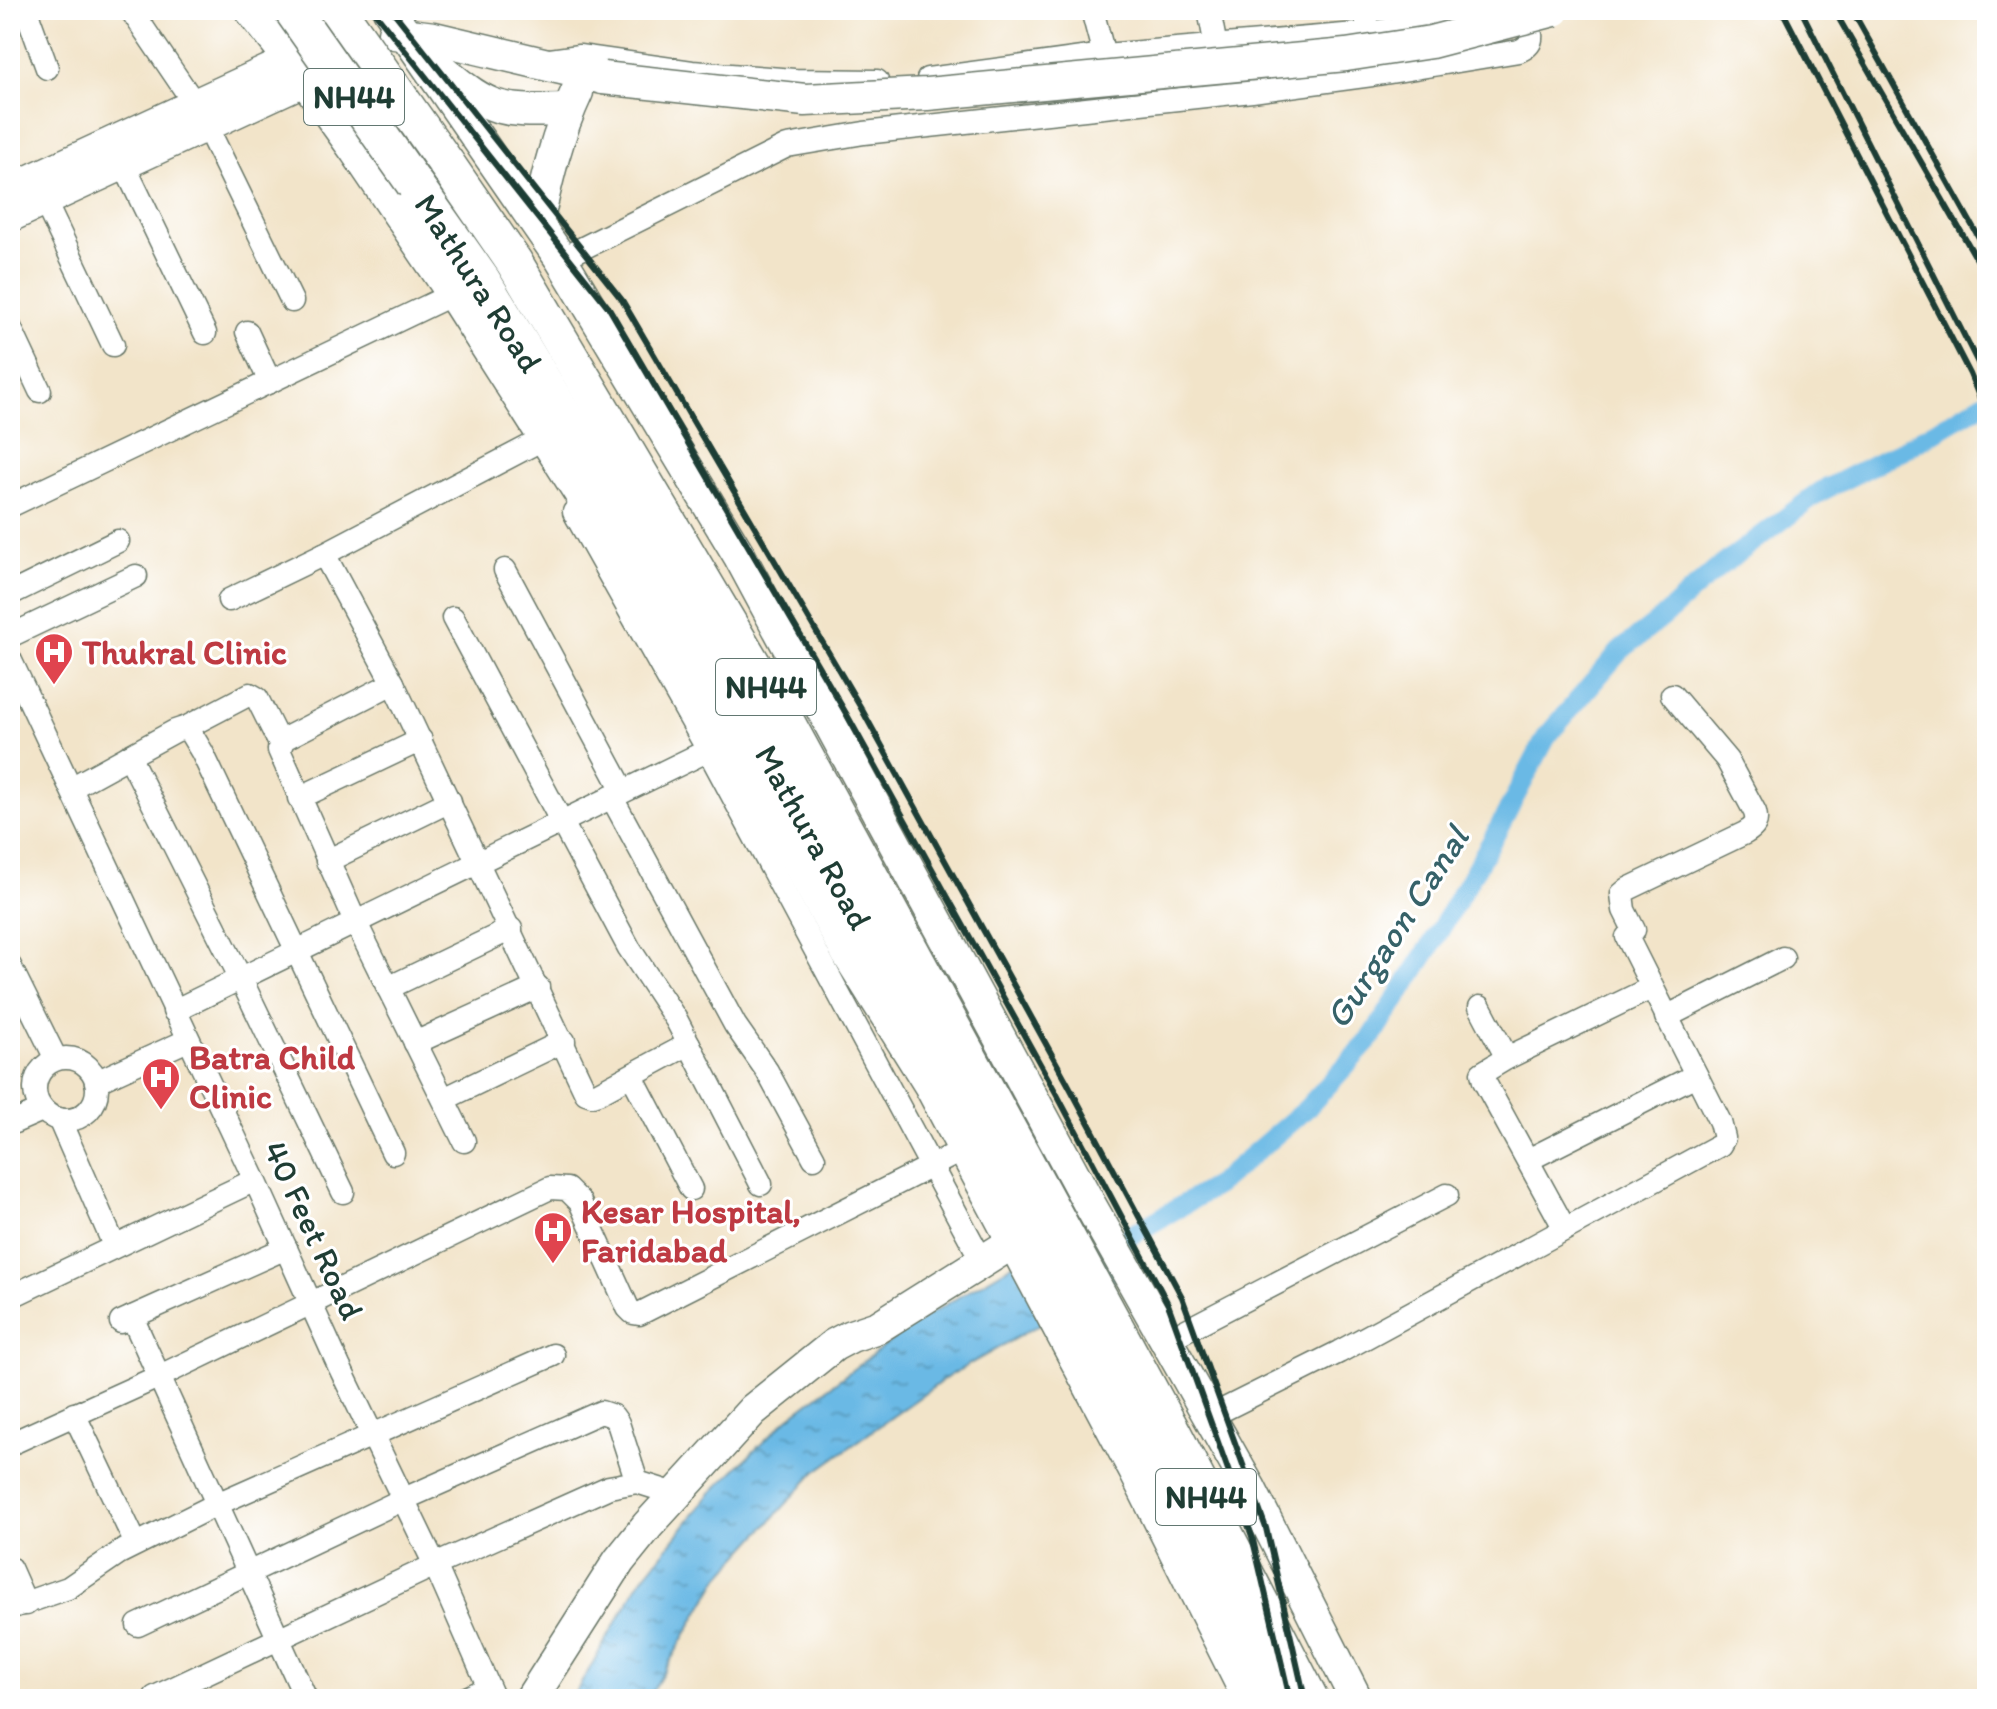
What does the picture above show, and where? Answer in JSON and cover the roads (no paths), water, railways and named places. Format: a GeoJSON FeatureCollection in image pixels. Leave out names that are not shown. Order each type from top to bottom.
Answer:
{"type":"FeatureCollection","features":[{"type":"Feature","properties":{"kind":"highway","name":"Mathura Road"},"geometry":{"type":"LineString","coordinates":[[292,10],[482,280],[753,728],[1032,1241],[1310,1699]]}},
{"type":"Feature","properties":{"kind":"highway","name":"Mathura Road"},"geometry":{"type":"LineString","coordinates":[[338,10],[514,262],[774,701],[1032,1241]]}},
{"type":"Feature","properties":{"kind":"highway","name":"Mathura Road"},"geometry":{"type":"LineString","coordinates":[[1080,1316],[1156,1451],[1277,1699]]}},
{"type":"Feature","properties":{"kind":"main road"},"geometry":{"type":"LineString","coordinates":[[251,10],[298,70],[453,294],[539,442],[631,573],[720,744],[930,1085],[963,1150],[1032,1241],[1080,1316]]}},
{"type":"Feature","properties":{"kind":"main road"},"geometry":{"type":"LineString","coordinates":[[298,70],[381,33],[411,32],[594,76],[805,100],[927,94],[1346,55],[1431,42],[1554,10]]}},
{"type":"Feature","properties":{"kind":"main road"},"geometry":{"type":"LineString","coordinates":[[411,32],[454,102],[561,259],[739,555],[1094,1211],[1249,1487],[1356,1699]]}},
{"type":"Feature","properties":{"kind":"main road"},"geometry":{"type":"LineString","coordinates":[[411,32],[463,88],[497,108],[517,111],[568,110]]}},
{"type":"Feature","properties":{"kind":"main road"},"geometry":{"type":"LineString","coordinates":[[537,223],[552,157],[568,110],[594,76]]}},
{"type":"Feature","properties":{"kind":"main road"},"geometry":{"type":"LineString","coordinates":[[363,162],[377,140],[401,119],[433,105],[454,102]]}},
{"type":"Feature","properties":{"kind":"main road"},"geometry":{"type":"LineString","coordinates":[[531,1699],[619,1561],[675,1494],[771,1394],[834,1345],[878,1327],[982,1261],[1032,1241]]}},
{"type":"Feature","properties":{"kind":"main road","name":"Mathura Road"},"geometry":{"type":"LineString","coordinates":[[1080,1316],[1135,1471],[1249,1699]]}},
{"type":"Feature","properties":{"kind":"main road"},"geometry":{"type":"LineString","coordinates":[[547,1699],[618,1586],[664,1530],[767,1424],[859,1350],[878,1327]]}},
{"type":"Feature","properties":{"kind":"street"},"geometry":{"type":"LineString","coordinates":[[26,10],[47,68]]}},
{"type":"Feature","properties":{"kind":"street"},"geometry":{"type":"LineString","coordinates":[[131,10],[200,115],[292,301]]}},
{"type":"Feature","properties":{"kind":"street"},"geometry":{"type":"LineString","coordinates":[[1092,10],[1104,55]]}},
{"type":"Feature","properties":{"kind":"street"},"geometry":{"type":"LineString","coordinates":[[1209,10],[1216,47]]}},
{"type":"Feature","properties":{"kind":"street"},"geometry":{"type":"LineString","coordinates":[[533,63],[579,56],[692,72],[858,82],[934,78],[1104,55],[1216,47],[1367,21],[1462,18],[1485,10]]}},
{"type":"Feature","properties":{"kind":"street"},"geometry":{"type":"LineString","coordinates":[[561,259],[787,146],[864,133],[1372,75],[1524,49],[1532,40],[1532,32],[1520,10]]}},
{"type":"Feature","properties":{"kind":"street"},"geometry":{"type":"LineString","coordinates":[[1367,21],[1372,75]]}},
{"type":"Feature","properties":{"kind":"street"},"geometry":{"type":"LineString","coordinates":[[10,188],[200,115],[298,70]]}},
{"type":"Feature","properties":{"kind":"street"},"geometry":{"type":"LineString","coordinates":[[10,218],[124,165],[200,115]]}},
{"type":"Feature","properties":{"kind":"street"},"geometry":{"type":"LineString","coordinates":[[124,165],[205,333]]}},
{"type":"Feature","properties":{"kind":"street"},"geometry":{"type":"LineString","coordinates":[[45,202],[113,345]]}},
{"type":"Feature","properties":{"kind":"street"},"geometry":{"type":"LineString","coordinates":[[10,506],[453,294]]}},
{"type":"Feature","properties":{"kind":"street"},"geometry":{"type":"LineString","coordinates":[[10,327],[40,391]]}},
{"type":"Feature","properties":{"kind":"street"},"geometry":{"type":"LineString","coordinates":[[247,332],[270,382]]}},
{"type":"Feature","properties":{"kind":"street"},"geometry":{"type":"LineString","coordinates":[[229,600],[539,442]]}},
{"type":"Feature","properties":{"kind":"street"},"geometry":{"type":"LineString","coordinates":[[10,594],[118,541]]}},
{"type":"Feature","properties":{"kind":"street"},"geometry":{"type":"LineString","coordinates":[[324,554],[421,740],[589,1095],[632,1076],[689,1044]]}},
{"type":"Feature","properties":{"kind":"street"},"geometry":{"type":"LineString","coordinates":[[505,570],[735,1025],[774,1082],[814,1158]]}},
{"type":"Feature","properties":{"kind":"street"},"geometry":{"type":"LineString","coordinates":[[10,636],[136,576]]}},
{"type":"Feature","properties":{"kind":"street"},"geometry":{"type":"LineString","coordinates":[[453,618],[629,948],[677,1021],[761,1184]]}},
{"type":"Feature","properties":{"kind":"street","name":"40 Feet Road"},"geometry":{"type":"LineString","coordinates":[[10,659],[435,1565],[491,1694]]}},
{"type":"Feature","properties":{"kind":"street"},"geometry":{"type":"LineString","coordinates":[[280,744],[284,739],[393,683]]}},
{"type":"Feature","properties":{"kind":"street"},"geometry":{"type":"LineString","coordinates":[[71,788],[242,696],[250,694],[257,698],[280,744],[280,758],[355,921],[464,1141]]}},
{"type":"Feature","properties":{"kind":"street"},"geometry":{"type":"LineString","coordinates":[[1209,1417],[1339,1352],[1720,1145],[1724,1138],[1723,1131],[1627,937],[1634,930],[1624,910],[1622,894],[1745,833],[1755,826],[1757,820],[1727,760],[1672,695]]}},
{"type":"Feature","properties":{"kind":"street"},"geometry":{"type":"LineString","coordinates":[[187,727],[202,752],[393,1153]]}},
{"type":"Feature","properties":{"kind":"street"},"geometry":{"type":"LineString","coordinates":[[299,798],[421,740]]}},
{"type":"Feature","properties":{"kind":"street"},"geometry":{"type":"LineString","coordinates":[[174,1011],[720,744],[982,1261]]}},
{"type":"Feature","properties":{"kind":"street"},"geometry":{"type":"LineString","coordinates":[[129,756],[343,1192]]}},
{"type":"Feature","properties":{"kind":"street"},"geometry":{"type":"LineString","coordinates":[[327,861],[450,801]]}},
{"type":"Feature","properties":{"kind":"street"},"geometry":{"type":"LineString","coordinates":[[388,988],[511,929]]}},
{"type":"Feature","properties":{"kind":"street"},"geometry":{"type":"LineString","coordinates":[[1666,1017],[1783,958]]}},
{"type":"Feature","properties":{"kind":"street"},"geometry":{"type":"LineString","coordinates":[[10,966],[56,1059]]}},
{"type":"Feature","properties":{"kind":"street"},"geometry":{"type":"LineString","coordinates":[[415,1043],[538,987]]}},
{"type":"Feature","properties":{"kind":"street"},"geometry":{"type":"LineString","coordinates":[[1565,1229],[1482,1077],[1485,1070],[1507,1058],[1651,988]]}},
{"type":"Feature","properties":{"kind":"street"},"geometry":{"type":"LineString","coordinates":[[1480,1007],[1507,1058]]}},
{"type":"Feature","properties":{"kind":"street"},"geometry":{"type":"LineString","coordinates":[[96,1082],[188,1040]]}},
{"type":"Feature","properties":{"kind":"street"},"geometry":{"type":"LineString","coordinates":[[444,1099],[564,1041]]}},
{"type":"Feature","properties":{"kind":"street"},"geometry":{"type":"LineString","coordinates":[[10,1124],[50,1115],[79,1117],[88,1111],[97,1093],[93,1073],[77,1060],[56,1059],[47,1064],[36,1081],[34,1091],[50,1115],[114,1245]]}},
{"type":"Feature","properties":{"kind":"street"},"geometry":{"type":"LineString","coordinates":[[1528,1160],[1696,1075]]}},
{"type":"Feature","properties":{"kind":"street"},"geometry":{"type":"LineString","coordinates":[[632,1076],[691,1189]]}},
{"type":"Feature","properties":{"kind":"street"},"geometry":{"type":"LineString","coordinates":[[10,1444],[160,1376],[550,1188],[567,1189],[580,1202],[628,1308],[639,1314],[963,1150]]}},
{"type":"Feature","properties":{"kind":"street"},"geometry":{"type":"LineString","coordinates":[[10,1297],[255,1180]]}},
{"type":"Feature","properties":{"kind":"street"},"geometry":{"type":"LineString","coordinates":[[1167,1340],[1447,1195]]}},
{"type":"Feature","properties":{"kind":"street"},"geometry":{"type":"LineString","coordinates":[[286,1248],[126,1319],[160,1376],[306,1699]]}},
{"type":"Feature","properties":{"kind":"street"},"geometry":{"type":"LineString","coordinates":[[10,1568],[18,1606],[68,1588],[136,1544],[217,1504],[553,1355]]}},
{"type":"Feature","properties":{"kind":"street"},"geometry":{"type":"LineString","coordinates":[[138,1625],[404,1499],[601,1412],[613,1416],[618,1423],[637,1482]]}},
{"type":"Feature","properties":{"kind":"street"},"geometry":{"type":"LineString","coordinates":[[74,1414],[136,1544]]}},
{"type":"Feature","properties":{"kind":"street"},"geometry":{"type":"LineString","coordinates":[[155,1697],[609,1487],[637,1482],[675,1494]]}},
{"type":"Feature","properties":{"kind":"street"},"geometry":{"type":"LineString","coordinates":[[464,1699],[491,1694]]}},
{"type":"Feature","properties":{"kind":"water"},"geometry":{"type":"Polygon","coordinates":[[[1097,1214],[1131,1272],[949,1376],[815,1472],[718,1579],[648,1699],[572,1699],[639,1583],[710,1494],[788,1418],[912,1325],[1097,1214]]]}},
{"type":"Feature","properties":{"kind":"waterway","name":"Gurgaon Canal"},"geometry":{"type":"LineString","coordinates":[[1106,1250],[1217,1185],[1307,1108],[1372,1037],[1430,947],[1494,837],[1547,736],[1620,651],[1717,569],[1820,492],[1906,448],[1987,401]]}},
{"type":"Feature","properties":{"kind":"railway"},"geometry":{"type":"LineString","coordinates":[[373,10],[609,308],[847,715],[1055,1091],[1168,1304],[1252,1536],[1290,1699]]}},
{"type":"Feature","properties":{"kind":"railway"},"geometry":{"type":"LineString","coordinates":[[392,10],[622,300],[861,708],[1068,1084],[1182,1297],[1266,1528],[1305,1699]]}},
{"type":"Feature","properties":{"kind":"railway"},"geometry":{"type":"LineString","coordinates":[[1782,10],[1970,374],[1987,416]]}},
{"type":"Feature","properties":{"kind":"railway"},"geometry":{"type":"LineString","coordinates":[[1801,10],[1987,381]]}},
{"type":"Feature","properties":{"kind":"railway"},"geometry":{"type":"LineString","coordinates":[[1834,10],[1987,277]]}},
{"type":"Feature","properties":{"kind":"railway"},"geometry":{"type":"LineString","coordinates":[[1852,10],[1987,252]]}},
{"type":"Feature","properties":{"kind":"place","name":"Thukral Clinic"},"geometry":{"type":"Point","coordinates":[54,686]}},
{"type":"Feature","properties":{"kind":"place","name":"Batra Child Clinic"},"geometry":{"type":"Point","coordinates":[161,1111]}},
{"type":"Feature","properties":{"kind":"place","name":"Kesar Hospital, Faridabad"},"geometry":{"type":"Point","coordinates":[553,1265]}}]}
